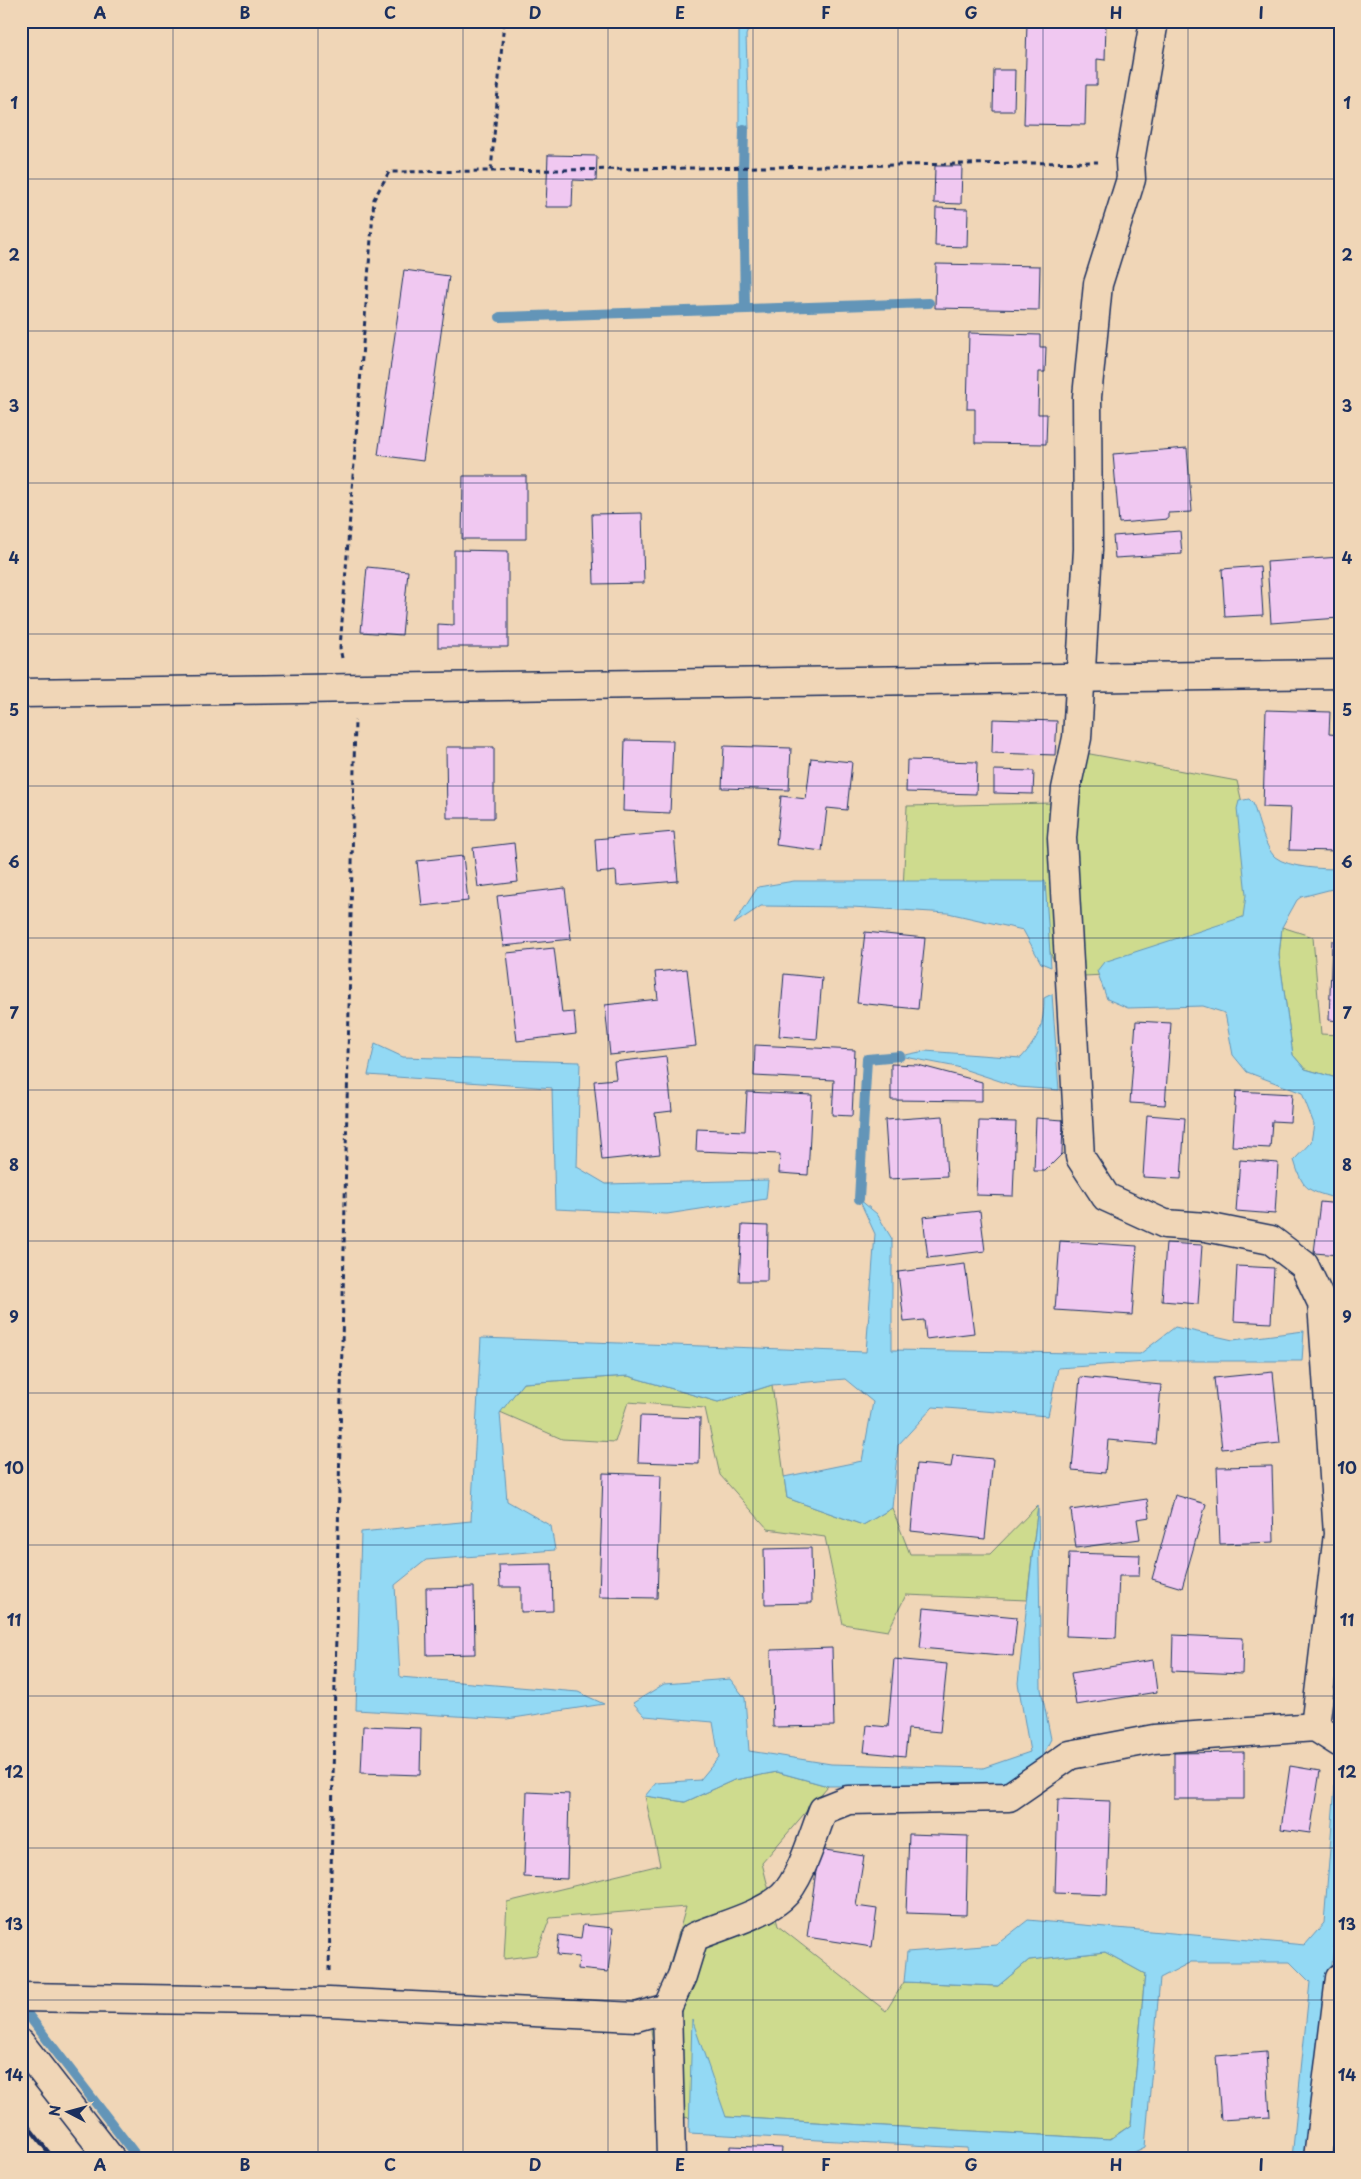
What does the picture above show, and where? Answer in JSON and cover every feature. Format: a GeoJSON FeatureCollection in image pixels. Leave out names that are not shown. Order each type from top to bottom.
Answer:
{"type":"FeatureCollection","features":[{"type":"Feature","properties":{"kind":"street"},"geometry":{"type":"LineString","coordinates":[[1154,21],[1130,161],[1131,179],[1098,284],[1087,397],[1088,549],[1077,738],[1066,788],[1062,838],[1080,1157],[1106,1197],[1165,1224],[1206,1227],[1270,1240],[1304,1265],[1322,1303],[1338,1534],[1315,1727]]}},
{"type":"Feature","properties":{"kind":"street"},"geometry":{"type":"LineString","coordinates":[[21,693],[1080,676],[1340,674]]}},
{"type":"Feature","properties":{"kind":"street"},"geometry":{"type":"LineString","coordinates":[[671,2158],[667,2008],[682,1976],[694,1937],[767,1908],[783,1896],[795,1880],[823,1810],[848,1800],[1009,1797],[1070,1755],[1154,1740],[1315,1727],[1340,1743]]}},
{"type":"Feature","properties":{"kind":"street"},"geometry":{"type":"LineString","coordinates":[[1318,2158],[1340,1978]]}},
{"type":"Feature","properties":{"kind":"street"},"geometry":{"type":"LineString","coordinates":[[21,1997],[328,2002],[636,2017],[667,2008]]}},
{"type":"Feature","properties":{"kind":"street"},"geometry":{"type":"LineString","coordinates":[[21,2044],[110,2158]]}},
{"type":"Feature","properties":{"kind":"path"},"geometry":{"type":"LineString","coordinates":[[491,171],[504,21]]}},
{"type":"Feature","properties":{"kind":"path"},"geometry":{"type":"LineString","coordinates":[[328,2002],[355,719],[340,648],[374,199],[389,172],[1130,161]]}},
{"type":"Feature","properties":{"kind":"green space"},"geometry":{"type":"Polygon","coordinates":[[[1063,749],[1237,781],[1262,890],[1240,969],[1061,977],[1027,900],[903,890],[907,806],[1053,803],[1063,749]]]}},
{"type":"Feature","properties":{"kind":"green space"},"geometry":{"type":"Polygon","coordinates":[[[1282,927],[1313,937],[1321,1034],[1340,1035],[1340,1079],[1305,1069],[1293,1055],[1279,955],[1282,927]]]}},
{"type":"Feature","properties":{"kind":"green space"},"geometry":{"type":"Polygon","coordinates":[[[628,1376],[718,1402],[772,1385],[787,1498],[863,1525],[892,1508],[910,1554],[990,1554],[1038,1505],[1027,1600],[906,1595],[888,1631],[843,1624],[825,1537],[768,1529],[720,1475],[705,1408],[628,1402],[615,1442],[562,1439],[500,1412],[523,1383],[628,1376]]]}},
{"type":"Feature","properties":{"kind":"green space"},"geometry":{"type":"Polygon","coordinates":[[[777,1772],[828,1786],[762,1863],[778,1926],[886,2011],[904,1982],[998,1986],[1029,1960],[1105,1952],[1145,1974],[1131,2125],[1110,2139],[726,2117],[662,2118],[651,2030],[686,1907],[550,1918],[536,1955],[504,1959],[507,1902],[660,1865],[645,1796],[685,1802],[734,1780],[777,1772]]]}},
{"type":"Feature","properties":{"kind":"water"},"geometry":{"type":"Polygon","coordinates":[[[739,21],[752,21],[746,35],[749,129],[739,128],[739,21]]]}},
{"type":"Feature","properties":{"kind":"water"},"geometry":{"type":"Polygon","coordinates":[[[1249,799],[1253,803],[1268,847],[1275,857],[1297,866],[1340,869],[1340,887],[1301,897],[1297,900],[1282,927],[1279,955],[1293,1055],[1305,1069],[1340,1079],[1340,1200],[1309,1189],[1301,1179],[1294,1160],[1311,1142],[1314,1124],[1302,1093],[1247,1072],[1233,1055],[1225,1013],[1203,1006],[1128,1008],[1107,999],[1097,971],[1104,962],[1243,917],[1246,895],[1237,809],[1239,801],[1249,799]]]}},
{"type":"Feature","properties":{"kind":"water"},"geometry":{"type":"Polygon","coordinates":[[[794,881],[1045,881],[1051,967],[1041,963],[1023,930],[948,913],[852,907],[761,906],[734,924],[758,887],[794,881]]]}},
{"type":"Feature","properties":{"kind":"water"},"geometry":{"type":"Polygon","coordinates":[[[1052,994],[1059,1090],[1018,1087],[957,1067],[900,1056],[925,1051],[1021,1058],[1039,1031],[1043,1016],[1044,998],[1052,994]]]}},
{"type":"Feature","properties":{"kind":"water"},"geometry":{"type":"Polygon","coordinates":[[[375,1044],[403,1057],[580,1062],[577,1167],[606,1184],[768,1180],[766,1199],[667,1214],[555,1209],[552,1088],[368,1075],[375,1044]]]}},
{"type":"Feature","properties":{"kind":"water"},"geometry":{"type":"Polygon","coordinates":[[[859,1199],[877,1214],[892,1239],[892,1350],[1140,1354],[1175,1327],[1233,1340],[1304,1331],[1302,1361],[1161,1361],[1058,1368],[1048,1416],[933,1407],[898,1445],[892,1508],[863,1525],[787,1498],[784,1477],[862,1461],[873,1402],[845,1379],[772,1385],[718,1402],[628,1376],[523,1383],[500,1413],[507,1501],[551,1526],[555,1550],[426,1560],[395,1585],[400,1677],[578,1692],[604,1704],[507,1719],[356,1710],[361,1532],[471,1521],[481,1338],[866,1352],[875,1234],[859,1199]]]}},
{"type":"Feature","properties":{"kind":"water"},"geometry":{"type":"Polygon","coordinates":[[[1038,1505],[1041,1689],[1051,1739],[1035,1771],[997,1785],[828,1786],[777,1772],[734,1780],[685,1802],[645,1796],[656,1783],[700,1780],[719,1757],[713,1722],[645,1716],[633,1703],[664,1684],[730,1679],[745,1698],[749,1751],[831,1764],[983,1768],[1030,1752],[1018,1683],[1038,1505]]]}},
{"type":"Feature","properties":{"kind":"water"},"geometry":{"type":"Polygon","coordinates":[[[1335,1786],[1340,1832],[1340,1896],[1309,2158],[1292,2158],[1310,1982],[1290,1962],[1191,1962],[1160,1978],[1145,2147],[1122,2158],[969,2158],[967,2148],[689,2133],[692,2019],[726,2117],[1111,2139],[1131,2125],[1145,1974],[1105,1952],[1029,1960],[998,1986],[904,1982],[907,1952],[996,1945],[1028,1920],[1305,1945],[1324,1923],[1335,1786]]]}},
{"type":"Feature","properties":{"kind":"building"},"geometry":{"type":"Polygon","coordinates":[[[1044,21],[1106,22],[1105,60],[1097,59],[1097,85],[1086,85],[1085,125],[1024,124],[1027,23],[1044,24],[1044,21]]]}},
{"type":"Feature","properties":{"kind":"building"},"geometry":{"type":"Polygon","coordinates":[[[994,70],[1015,70],[1014,111],[993,111],[994,70]]]}},
{"type":"Feature","properties":{"kind":"building"},"geometry":{"type":"Polygon","coordinates":[[[548,155],[597,156],[596,181],[573,180],[572,207],[546,207],[548,155]]]}},
{"type":"Feature","properties":{"kind":"building"},"geometry":{"type":"Polygon","coordinates":[[[935,166],[962,166],[961,204],[934,203],[935,166]]]}},
{"type":"Feature","properties":{"kind":"building"},"geometry":{"type":"Polygon","coordinates":[[[936,208],[968,209],[967,247],[935,246],[936,208]]]}},
{"type":"Feature","properties":{"kind":"building"},"geometry":{"type":"Polygon","coordinates":[[[936,264],[1040,266],[1039,310],[935,308],[936,264]]]}},
{"type":"Feature","properties":{"kind":"building"},"geometry":{"type":"Polygon","coordinates":[[[404,270],[449,276],[423,461],[378,455],[404,270]]]}},
{"type":"Feature","properties":{"kind":"building"},"geometry":{"type":"Polygon","coordinates":[[[969,333],[1040,335],[1040,347],[1046,347],[1045,372],[1039,372],[1038,414],[1047,414],[1046,444],[975,443],[975,409],[967,409],[969,333]]]}},
{"type":"Feature","properties":{"kind":"building"},"geometry":{"type":"Polygon","coordinates":[[[1187,448],[1192,512],[1168,513],[1168,519],[1119,523],[1113,454],[1187,448]]]}},
{"type":"Feature","properties":{"kind":"building"},"geometry":{"type":"Polygon","coordinates":[[[463,476],[526,476],[526,539],[462,539],[463,476]]]}},
{"type":"Feature","properties":{"kind":"building"},"geometry":{"type":"Polygon","coordinates":[[[642,513],[644,583],[594,584],[592,514],[642,513]]]}},
{"type":"Feature","properties":{"kind":"building"},"geometry":{"type":"Polygon","coordinates":[[[1180,531],[1182,554],[1115,558],[1113,536],[1180,531]]]}},
{"type":"Feature","properties":{"kind":"building"},"geometry":{"type":"Polygon","coordinates":[[[454,550],[508,551],[508,647],[438,647],[438,624],[454,625],[454,550]]]}},
{"type":"Feature","properties":{"kind":"building"},"geometry":{"type":"Polygon","coordinates":[[[1340,557],[1339,618],[1271,623],[1267,562],[1340,557]]]}},
{"type":"Feature","properties":{"kind":"building"},"geometry":{"type":"Polygon","coordinates":[[[1260,566],[1263,615],[1225,617],[1222,569],[1260,566]]]}},
{"type":"Feature","properties":{"kind":"building"},"geometry":{"type":"Polygon","coordinates":[[[367,567],[408,571],[402,635],[361,632],[367,567]]]}},
{"type":"Feature","properties":{"kind":"building"},"geometry":{"type":"Polygon","coordinates":[[[1266,710],[1330,712],[1329,734],[1340,735],[1340,851],[1289,850],[1291,808],[1263,807],[1266,710]]]}},
{"type":"Feature","properties":{"kind":"building"},"geometry":{"type":"Polygon","coordinates":[[[993,719],[1057,721],[1055,755],[992,753],[993,719]]]}},
{"type":"Feature","properties":{"kind":"building"},"geometry":{"type":"Polygon","coordinates":[[[625,740],[673,741],[670,813],[623,811],[625,740]]]}},
{"type":"Feature","properties":{"kind":"building"},"geometry":{"type":"Polygon","coordinates":[[[724,746],[791,748],[789,790],[722,788],[724,746]]]}},
{"type":"Feature","properties":{"kind":"building"},"geometry":{"type":"Polygon","coordinates":[[[446,747],[494,747],[494,818],[447,818],[446,747]]]}},
{"type":"Feature","properties":{"kind":"building"},"geometry":{"type":"Polygon","coordinates":[[[811,758],[852,762],[847,810],[827,808],[822,851],[776,845],[781,796],[806,799],[811,758]]]}},
{"type":"Feature","properties":{"kind":"building"},"geometry":{"type":"Polygon","coordinates":[[[907,760],[977,762],[976,794],[906,792],[907,760]]]}},
{"type":"Feature","properties":{"kind":"building"},"geometry":{"type":"Polygon","coordinates":[[[994,770],[1034,771],[1033,794],[994,793],[994,770]]]}},
{"type":"Feature","properties":{"kind":"building"},"geometry":{"type":"Polygon","coordinates":[[[674,832],[678,881],[617,886],[616,871],[597,873],[595,839],[674,832]]]}},
{"type":"Feature","properties":{"kind":"building"},"geometry":{"type":"Polygon","coordinates":[[[514,843],[518,882],[478,887],[473,848],[514,843]]]}},
{"type":"Feature","properties":{"kind":"building"},"geometry":{"type":"Polygon","coordinates":[[[463,856],[468,901],[422,906],[417,861],[463,856]]]}},
{"type":"Feature","properties":{"kind":"building"},"geometry":{"type":"Polygon","coordinates":[[[565,888],[571,939],[503,946],[497,896],[565,888]]]}},
{"type":"Feature","properties":{"kind":"building"},"geometry":{"type":"Polygon","coordinates":[[[865,932],[925,938],[918,1009],[857,1003],[865,932]]]}},
{"type":"Feature","properties":{"kind":"building"},"geometry":{"type":"Polygon","coordinates":[[[1332,941],[1340,941],[1340,1021],[1329,1020],[1332,941]]]}},
{"type":"Feature","properties":{"kind":"building"},"geometry":{"type":"Polygon","coordinates":[[[554,948],[562,1013],[574,1012],[576,1034],[517,1041],[507,953],[554,948]]]}},
{"type":"Feature","properties":{"kind":"building"},"geometry":{"type":"Polygon","coordinates":[[[687,969],[696,1046],[610,1055],[605,1005],[658,999],[655,972],[687,969]]]}},
{"type":"Feature","properties":{"kind":"building"},"geometry":{"type":"Polygon","coordinates":[[[784,974],[822,978],[817,1039],[779,1036],[784,974]]]}},
{"type":"Feature","properties":{"kind":"building"},"geometry":{"type":"Polygon","coordinates":[[[1136,1021],[1171,1023],[1165,1105],[1130,1103],[1136,1021]]]}},
{"type":"Feature","properties":{"kind":"building"},"geometry":{"type":"Polygon","coordinates":[[[755,1045],[855,1050],[852,1116],[832,1115],[834,1080],[754,1076],[755,1045]]]}},
{"type":"Feature","properties":{"kind":"building"},"geometry":{"type":"Polygon","coordinates":[[[666,1056],[672,1111],[655,1113],[660,1154],[602,1160],[594,1081],[616,1079],[614,1062],[666,1056]]]}},
{"type":"Feature","properties":{"kind":"building"},"geometry":{"type":"Polygon","coordinates":[[[891,1064],[918,1065],[982,1082],[982,1101],[891,1100],[891,1064]]]}},
{"type":"Feature","properties":{"kind":"building"},"geometry":{"type":"Polygon","coordinates":[[[1236,1091],[1292,1094],[1290,1122],[1272,1121],[1270,1148],[1232,1146],[1236,1091]]]}},
{"type":"Feature","properties":{"kind":"building"},"geometry":{"type":"Polygon","coordinates":[[[747,1092],[812,1095],[808,1175],[779,1173],[780,1154],[696,1151],[697,1129],[745,1131],[747,1092]]]}},
{"type":"Feature","properties":{"kind":"building"},"geometry":{"type":"Polygon","coordinates":[[[1147,1115],[1185,1118],[1181,1179],[1143,1177],[1147,1115]]]}},
{"type":"Feature","properties":{"kind":"building"},"geometry":{"type":"Polygon","coordinates":[[[943,1116],[947,1176],[889,1179],[885,1120],[943,1116]]]}},
{"type":"Feature","properties":{"kind":"building"},"geometry":{"type":"Polygon","coordinates":[[[1036,1118],[1063,1120],[1062,1154],[1045,1171],[1034,1171],[1036,1118]]]}},
{"type":"Feature","properties":{"kind":"building"},"geometry":{"type":"Polygon","coordinates":[[[979,1121],[1016,1122],[1013,1196],[976,1195],[979,1121]]]}},
{"type":"Feature","properties":{"kind":"building"},"geometry":{"type":"Polygon","coordinates":[[[1240,1160],[1278,1163],[1275,1214],[1236,1211],[1240,1160]]]}},
{"type":"Feature","properties":{"kind":"building"},"geometry":{"type":"Polygon","coordinates":[[[1320,1202],[1340,1204],[1340,1255],[1314,1253],[1320,1202]]]}},
{"type":"Feature","properties":{"kind":"building"},"geometry":{"type":"Polygon","coordinates":[[[980,1211],[985,1251],[928,1258],[923,1217],[980,1211]]]}},
{"type":"Feature","properties":{"kind":"building"},"geometry":{"type":"Polygon","coordinates":[[[742,1225],[768,1226],[767,1281],[739,1281],[742,1225]]]}},
{"type":"Feature","properties":{"kind":"building"},"geometry":{"type":"Polygon","coordinates":[[[1060,1241],[1137,1246],[1132,1315],[1055,1310],[1060,1241]]]}},
{"type":"Feature","properties":{"kind":"building"},"geometry":{"type":"Polygon","coordinates":[[[1166,1243],[1202,1245],[1198,1304],[1162,1301],[1166,1243]]]}},
{"type":"Feature","properties":{"kind":"building"},"geometry":{"type":"Polygon","coordinates":[[[965,1264],[974,1333],[926,1339],[924,1320],[904,1322],[898,1272],[965,1264]]]}},
{"type":"Feature","properties":{"kind":"building"},"geometry":{"type":"Polygon","coordinates":[[[1237,1266],[1274,1268],[1271,1323],[1234,1321],[1237,1266]]]}},
{"type":"Feature","properties":{"kind":"building"},"geometry":{"type":"Polygon","coordinates":[[[1273,1372],[1280,1443],[1222,1449],[1214,1378],[1273,1372]]]}},
{"type":"Feature","properties":{"kind":"building"},"geometry":{"type":"Polygon","coordinates":[[[1080,1377],[1161,1385],[1156,1444],[1108,1440],[1105,1473],[1072,1470],[1080,1377]]]}},
{"type":"Feature","properties":{"kind":"building"},"geometry":{"type":"Polygon","coordinates":[[[640,1416],[700,1418],[699,1464],[638,1462],[640,1416]]]}},
{"type":"Feature","properties":{"kind":"building"},"geometry":{"type":"Polygon","coordinates":[[[953,1455],[993,1459],[985,1539],[911,1531],[917,1464],[951,1467],[953,1455]]]}},
{"type":"Feature","properties":{"kind":"building"},"geometry":{"type":"Polygon","coordinates":[[[1272,1466],[1274,1542],[1220,1544],[1217,1467],[1272,1466]]]}},
{"type":"Feature","properties":{"kind":"building"},"geometry":{"type":"Polygon","coordinates":[[[603,1473],[661,1475],[657,1598],[599,1597],[603,1473]]]}},
{"type":"Feature","properties":{"kind":"building"},"geometry":{"type":"Polygon","coordinates":[[[1175,1495],[1206,1504],[1182,1588],[1152,1579],[1175,1495]]]}},
{"type":"Feature","properties":{"kind":"building"},"geometry":{"type":"Polygon","coordinates":[[[1147,1499],[1150,1517],[1137,1519],[1140,1539],[1076,1548],[1071,1510],[1147,1499]]]}},
{"type":"Feature","properties":{"kind":"building"},"geometry":{"type":"Polygon","coordinates":[[[811,1548],[812,1603],[765,1604],[764,1549],[811,1548]]]}},
{"type":"Feature","properties":{"kind":"building"},"geometry":{"type":"Polygon","coordinates":[[[1069,1553],[1140,1555],[1139,1576],[1119,1576],[1116,1638],[1066,1636],[1069,1553]]]}},
{"type":"Feature","properties":{"kind":"building"},"geometry":{"type":"Polygon","coordinates":[[[552,1564],[553,1611],[521,1612],[521,1587],[500,1587],[499,1565],[552,1564]]]}},
{"type":"Feature","properties":{"kind":"building"},"geometry":{"type":"Polygon","coordinates":[[[474,1587],[475,1654],[427,1655],[426,1588],[474,1587]]]}},
{"type":"Feature","properties":{"kind":"building"},"geometry":{"type":"Polygon","coordinates":[[[924,1608],[1017,1617],[1013,1656],[920,1648],[924,1608]]]}},
{"type":"Feature","properties":{"kind":"building"},"geometry":{"type":"Polygon","coordinates":[[[1173,1635],[1243,1638],[1242,1674],[1172,1671],[1173,1635]]]}},
{"type":"Feature","properties":{"kind":"building"},"geometry":{"type":"Polygon","coordinates":[[[832,1648],[834,1726],[773,1727],[771,1650],[832,1648]]]}},
{"type":"Feature","properties":{"kind":"building"},"geometry":{"type":"Polygon","coordinates":[[[894,1659],[947,1664],[940,1732],[908,1729],[905,1756],[864,1752],[867,1725],[888,1727],[894,1659]]]}},
{"type":"Feature","properties":{"kind":"building"},"geometry":{"type":"Polygon","coordinates":[[[1153,1660],[1157,1692],[1076,1705],[1071,1673],[1153,1660]]]}},
{"type":"Feature","properties":{"kind":"building"},"geometry":{"type":"Polygon","coordinates":[[[363,1726],[421,1728],[420,1775],[361,1773],[363,1726]]]}},
{"type":"Feature","properties":{"kind":"building"},"geometry":{"type":"Polygon","coordinates":[[[1244,1752],[1244,1799],[1174,1799],[1174,1753],[1244,1752]]]}},
{"type":"Feature","properties":{"kind":"building"},"geometry":{"type":"Polygon","coordinates":[[[1290,1766],[1320,1771],[1310,1833],[1281,1829],[1290,1766]]]}},
{"type":"Feature","properties":{"kind":"building"},"geometry":{"type":"Polygon","coordinates":[[[527,1792],[569,1794],[567,1879],[524,1877],[527,1792]]]}},
{"type":"Feature","properties":{"kind":"building"},"geometry":{"type":"Polygon","coordinates":[[[1058,1799],[1110,1801],[1107,1895],[1055,1893],[1058,1799]]]}},
{"type":"Feature","properties":{"kind":"building"},"geometry":{"type":"Polygon","coordinates":[[[909,1834],[968,1836],[966,1915],[906,1913],[909,1834]]]}},
{"type":"Feature","properties":{"kind":"building"},"geometry":{"type":"Polygon","coordinates":[[[819,1849],[864,1856],[856,1906],[877,1909],[872,1947],[807,1937],[819,1849]]]}},
{"type":"Feature","properties":{"kind":"building"},"geometry":{"type":"Polygon","coordinates":[[[583,1925],[613,1928],[608,1972],[578,1969],[579,1957],[557,1955],[559,1935],[581,1938],[583,1925]]]}},
{"type":"Feature","properties":{"kind":"building"},"geometry":{"type":"Polygon","coordinates":[[[1266,2052],[1270,2117],[1221,2120],[1216,2056],[1266,2052]]]}},
{"type":"Feature","properties":{"kind":"building"},"geometry":{"type":"Polygon","coordinates":[[[730,2146],[782,2148],[781,2158],[730,2158],[730,2146]]]}},
{"type":"Feature","properties":{"kind":"building"},"geometry":{"type":"Polygon","coordinates":[[[807,2156],[866,2158],[807,2158],[807,2156]]]}},
{"type":"Feature","properties":{"kind":"waterway"},"geometry":{"type":"LineString","coordinates":[[744,129],[745,309]]}},
{"type":"Feature","properties":{"kind":"waterway"},"geometry":{"type":"LineString","coordinates":[[500,317],[929,303]]}},
{"type":"Feature","properties":{"kind":"waterway"},"geometry":{"type":"LineString","coordinates":[[859,1199],[867,1059],[900,1056]]}},
{"type":"Feature","properties":{"kind":"waterway"},"geometry":{"type":"LineString","coordinates":[[29,2016],[138,2158]]}},
{"type":"Feature","properties":{"kind":"railway"},"geometry":{"type":"LineString","coordinates":[[21,2117],[53,2158]]}}]}
